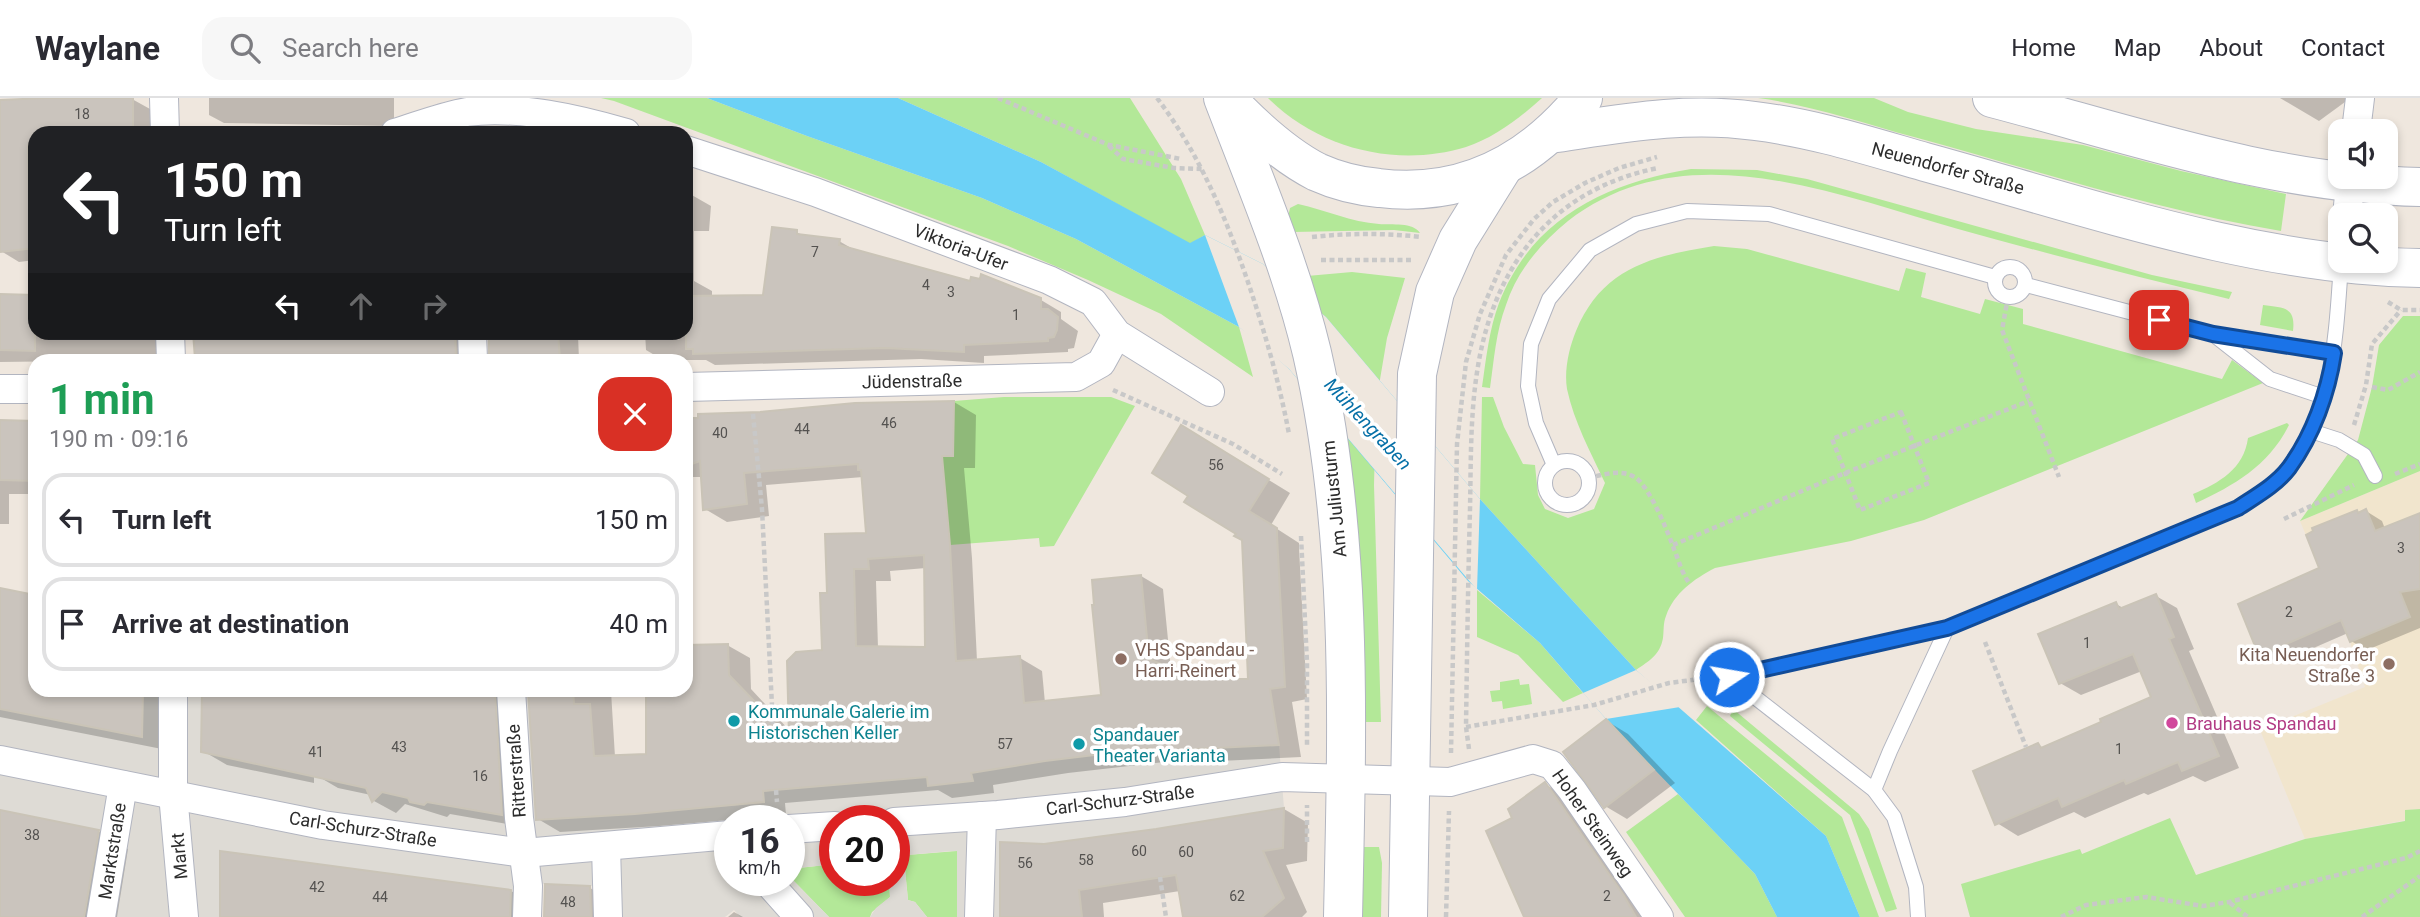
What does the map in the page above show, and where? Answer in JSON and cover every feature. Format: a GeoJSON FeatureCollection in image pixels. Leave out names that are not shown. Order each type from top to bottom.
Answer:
{"type":"FeatureCollection","features":[{"type":"Feature","properties":{"kind":"main road"},"geometry":{"type":"LineString","coordinates":[[1225,98],[1277,146],[1317,172],[1346,183],[1420,191],[1479,178],[1504,166],[1550,134],[1583,98]]}},
{"type":"Feature","properties":{"kind":"main road","name":"Am Juliusturm"},"geometry":{"type":"LineString","coordinates":[[1225,98],[1278,237],[1305,274],[1311,352],[1336,495],[1343,595],[1346,778],[1343,917]]}},
{"type":"Feature","properties":{"kind":"main road"},"geometry":{"type":"LineString","coordinates":[[1992,98],[2200,155],[2304,176],[2350,191],[2420,187]]}},
{"type":"Feature","properties":{"kind":"main road","name":"Neuendorfer Straße"},"geometry":{"type":"LineString","coordinates":[[1550,134],[1676,117],[1754,120],[1824,134],[2171,229],[2234,244],[2328,260]]}},
{"type":"Feature","properties":{"kind":"main road"},"geometry":{"type":"LineString","coordinates":[[1408,917],[1417,374],[1435,292],[1458,240],[1504,166]]}},
{"type":"Feature","properties":{"kind":"main road","name":"Neuendorfer Straße"},"geometry":{"type":"LineString","coordinates":[[2398,266],[2420,268]]}},
{"type":"Feature","properties":{"kind":"street"},"geometry":{"type":"LineString","coordinates":[[164,98],[165,126]]}},
{"type":"Feature","properties":{"kind":"street"},"geometry":{"type":"LineString","coordinates":[[2357,119],[2360,98]]}},
{"type":"Feature","properties":{"kind":"street"},"geometry":{"type":"LineString","coordinates":[[445,126],[467,123],[498,111],[573,118],[601,126]]}},
{"type":"Feature","properties":{"kind":"street","name":"Viktoria-Ufer"},"geometry":{"type":"LineString","coordinates":[[693,152],[816,192],[1049,280],[1093,302],[1117,334],[1210,392]]}},
{"type":"Feature","properties":{"kind":"street"},"geometry":{"type":"LineString","coordinates":[[1076,377],[1101,363],[1117,334]]}},
{"type":"Feature","properties":{"kind":"street","name":"Jüdenstraße"},"geometry":{"type":"LineString","coordinates":[[693,387],[1076,377]]}},
{"type":"Feature","properties":{"kind":"street"},"geometry":{"type":"LineString","coordinates":[[0,389],[28,389]]}},
{"type":"Feature","properties":{"kind":"street","name":"Markt"},"geometry":{"type":"LineString","coordinates":[[173,697],[173,794],[184,917]]}},
{"type":"Feature","properties":{"kind":"street","name":"Ritterstraße"},"geometry":{"type":"LineString","coordinates":[[511,697],[519,818],[528,886],[527,917]]}},
{"type":"Feature","properties":{"kind":"street","name":"Hoher Steinweg"},"geometry":{"type":"LineString","coordinates":[[1346,778],[1450,782],[1533,759],[1552,765],[1572,790],[1658,917]]}},
{"type":"Feature","properties":{"kind":"street","name":"Carl-Schurz-Straße"},"geometry":{"type":"LineString","coordinates":[[0,760],[323,825],[524,853],[714,838]]}},
{"type":"Feature","properties":{"kind":"street","name":"Carl-Schurz-Straße"},"geometry":{"type":"LineString","coordinates":[[910,821],[1125,802],[1282,777],[1346,778]]}},
{"type":"Feature","properties":{"kind":"street","name":"Marktstraße"},"geometry":{"type":"LineString","coordinates":[[101,917],[123,786]]}},
{"type":"Feature","properties":{"kind":"street"},"geometry":{"type":"LineString","coordinates":[[979,917],[982,816]]}},
{"type":"Feature","properties":{"kind":"street"},"geometry":{"type":"LineString","coordinates":[[606,847],[608,917]]}},
{"type":"Feature","properties":{"kind":"street"},"geometry":{"type":"LineString","coordinates":[[780,896],[799,917]]}},
{"type":"Feature","properties":{"kind":"lane"},"geometry":{"type":"LineString","coordinates":[[1555,465],[1536,423],[1528,386],[1531,344],[1549,299],[1590,250],[1636,224],[1687,211],[1769,214],[1995,277]]}},
{"type":"Feature","properties":{"kind":"lane"},"geometry":{"type":"LineString","coordinates":[[2011,266],[2022,272],[2026,285],[2017,295],[2008,297],[1999,292],[1995,277],[1999,271],[2011,266]]}},
{"type":"Feature","properties":{"kind":"lane"},"geometry":{"type":"LineString","coordinates":[[1918,917],[1916,887],[1894,817],[1874,790],[1729,677],[1947,628],[2238,508],[2267,489],[2288,469],[2311,431],[2324,397],[2334,353],[2341,273]]}},
{"type":"Feature","properties":{"kind":"lane"},"geometry":{"type":"LineString","coordinates":[[2026,285],[2213,334],[2334,353]]}},
{"type":"Feature","properties":{"kind":"lane"},"geometry":{"type":"LineString","coordinates":[[2213,334],[2270,379],[2324,397]]}},
{"type":"Feature","properties":{"kind":"lane"},"geometry":{"type":"LineString","coordinates":[[2311,431],[2339,440],[2364,455],[2375,476]]}},
{"type":"Feature","properties":{"kind":"lane"},"geometry":{"type":"LineString","coordinates":[[1569,461],[1579,464],[1588,478],[1587,493],[1580,501],[1570,505],[1559,504],[1550,498],[1545,489],[1545,478],[1555,465],[1569,461]]}},
{"type":"Feature","properties":{"kind":"lane"},"geometry":{"type":"LineString","coordinates":[[1874,790],[1947,628]]}},
{"type":"Feature","properties":{"kind":"path"},"geometry":{"type":"LineString","coordinates":[[998,98],[1108,145],[1181,159]]}},
{"type":"Feature","properties":{"kind":"path"},"geometry":{"type":"LineString","coordinates":[[1157,98],[1202,169],[1221,208],[1271,353],[1290,440]]}},
{"type":"Feature","properties":{"kind":"path"},"geometry":{"type":"LineString","coordinates":[[1108,145],[1123,159],[1174,168],[1202,169]]}},
{"type":"Feature","properties":{"kind":"path"},"geometry":{"type":"LineString","coordinates":[[1452,724],[1456,470],[1462,390],[1480,314],[1506,255],[1534,219],[1553,202],[1585,183],[1619,168],[1659,157]]}},
{"type":"Feature","properties":{"kind":"path"},"geometry":{"type":"LineString","coordinates":[[1307,237],[1340,234],[1420,237]]}},
{"type":"Feature","properties":{"kind":"path"},"geometry":{"type":"LineString","coordinates":[[1506,243],[1514,243]]}},
{"type":"Feature","properties":{"kind":"path"},"geometry":{"type":"LineString","coordinates":[[1305,274],[1411,260]]}},
{"type":"Feature","properties":{"kind":"path"},"geometry":{"type":"LineString","coordinates":[[2008,297],[2002,330],[2059,477]]}},
{"type":"Feature","properties":{"kind":"path"},"geometry":{"type":"LineString","coordinates":[[2339,440],[2352,433],[2366,385],[2372,344],[2401,310],[2420,310]]}},
{"type":"Feature","properties":{"kind":"path"},"geometry":{"type":"LineString","coordinates":[[2372,387],[2388,390],[2420,372]]}},
{"type":"Feature","properties":{"kind":"path"},"geometry":{"type":"LineString","coordinates":[[1076,377],[1128,396],[1197,427],[1233,444],[1282,474]]}},
{"type":"Feature","properties":{"kind":"path"},"geometry":{"type":"LineString","coordinates":[[750,385],[762,509],[774,745]]}},
{"type":"Feature","properties":{"kind":"path"},"geometry":{"type":"LineString","coordinates":[[1673,545],[1845,473],[2029,401]]}},
{"type":"Feature","properties":{"kind":"path"},"geometry":{"type":"LineString","coordinates":[[1901,412],[1929,483],[1860,510],[1845,473],[1832,439],[1901,412]]}},
{"type":"Feature","properties":{"kind":"path"},"geometry":{"type":"LineString","coordinates":[[2284,519],[2375,476],[2389,473],[2393,475],[2420,464]]}},
{"type":"Feature","properties":{"kind":"path"},"geometry":{"type":"LineString","coordinates":[[1588,478],[1609,473],[1635,477],[1645,488],[1673,545],[1684,577],[1690,584]]}},
{"type":"Feature","properties":{"kind":"path"},"geometry":{"type":"LineString","coordinates":[[1471,488],[1466,727],[1471,760]]}},
{"type":"Feature","properties":{"kind":"path"},"geometry":{"type":"LineString","coordinates":[[1300,523],[1307,724]]}},
{"type":"Feature","properties":{"kind":"path"},"geometry":{"type":"LineString","coordinates":[[1985,642],[2026,747]]}},
{"type":"Feature","properties":{"kind":"path"},"geometry":{"type":"LineString","coordinates":[[1466,727],[1594,705],[1685,680],[1699,679]]}},
{"type":"Feature","properties":{"kind":"path"},"geometry":{"type":"LineString","coordinates":[[1446,917],[1447,847]]}},
{"type":"Feature","properties":{"kind":"path"},"geometry":{"type":"LineString","coordinates":[[2061,917],[2086,905],[2146,897],[2203,906],[2229,902],[2406,858],[2420,851]]}},
{"type":"Feature","properties":{"kind":"path"},"geometry":{"type":"LineString","coordinates":[[2362,917],[2420,876]]}},
{"type":"Feature","properties":{"kind":"path"},"geometry":{"type":"LineString","coordinates":[[1160,877],[1166,917]]}},
{"type":"Feature","properties":{"kind":"path"},"geometry":{"type":"LineString","coordinates":[[2229,902],[2248,917]]}},
{"type":"Feature","properties":{"kind":"shaded area","name":"Kita Neuendorfer Straße 3"},"geometry":{"type":"Polygon","coordinates":[[[2420,471],[2420,809],[2405,810],[2406,820],[2305,839],[2260,730],[2365,687],[2350,642],[2300,521],[2420,471]]]}},
{"type":"Feature","properties":{"kind":"shaded area"},"geometry":{"type":"Polygon","coordinates":[[[143,697],[202,697],[201,752],[366,788],[368,792],[408,798],[411,802],[423,805],[427,802],[499,815],[491,697],[531,697],[538,820],[714,807],[714,896],[805,896],[805,892],[829,917],[740,917],[734,910],[725,917],[594,917],[594,886],[542,884],[542,917],[508,917],[511,890],[220,851],[220,917],[84,917],[100,830],[0,810],[0,709],[142,737],[143,697]]]}},
{"type":"Feature","properties":{"kind":"shaded area"},"geometry":{"type":"Polygon","coordinates":[[[1279,745],[1284,808],[1156,830],[1044,844],[1001,842],[1000,917],[957,917],[957,851],[910,855],[910,805],[819,805],[819,866],[805,867],[805,805],[740,805],[763,803],[763,792],[776,790],[927,777],[928,786],[972,781],[971,773],[1152,748],[1154,751],[1279,745]]]}},
{"type":"Feature","properties":{"kind":"shaded area"},"geometry":{"type":"Polygon","coordinates":[[[908,896],[908,900],[915,902],[927,917],[870,917],[876,908],[890,897],[908,896]]]}},
{"type":"Feature","properties":{"kind":"green space"},"geometry":{"type":"Polygon","coordinates":[[[601,98],[707,98],[982,198],[1076,239],[1239,327],[1253,377],[1161,314],[1088,280],[1008,246],[693,130],[693,126],[682,126],[601,98]]]}},
{"type":"Feature","properties":{"kind":"green space"},"geometry":{"type":"Polygon","coordinates":[[[898,98],[1130,98],[1181,179],[1205,235],[1190,244],[1041,162],[898,98]]]}},
{"type":"Feature","properties":{"kind":"green space"},"geometry":{"type":"Polygon","coordinates":[[[1268,98],[1542,98],[1506,127],[1476,143],[1440,153],[1413,155],[1360,150],[1335,141],[1288,116],[1268,98]]]}},
{"type":"Feature","properties":{"kind":"green space"},"geometry":{"type":"Polygon","coordinates":[[[1758,98],[1874,98],[1908,112],[1976,129],[2083,145],[2181,171],[2286,194],[2281,231],[2142,201],[1837,115],[1758,98]]]}},
{"type":"Feature","properties":{"kind":"green space"},"geometry":{"type":"Polygon","coordinates":[[[1691,169],[1757,170],[1807,179],[2152,275],[2232,292],[2229,299],[1992,238],[1811,187],[1760,178],[1710,175],[1660,179],[1613,194],[1568,221],[1539,248],[1523,269],[1511,293],[1498,335],[1490,388],[1482,387],[1490,334],[1499,303],[1513,273],[1531,248],[1552,227],[1576,209],[1602,195],[1660,175],[1691,169]]]}},
{"type":"Feature","properties":{"kind":"green space"},"geometry":{"type":"Polygon","coordinates":[[[1298,204],[1358,221],[1412,227],[1420,233],[1394,230],[1293,232],[1288,217],[1290,208],[1298,204]]]}},
{"type":"Feature","properties":{"kind":"green space"},"geometry":{"type":"Polygon","coordinates":[[[1714,246],[1747,249],[1899,291],[1906,268],[1926,273],[1921,297],[1980,314],[1985,299],[2023,309],[2023,324],[2222,379],[2232,360],[2263,383],[1924,520],[1851,541],[1715,568],[1692,582],[1674,600],[1665,619],[1659,649],[1636,670],[1480,499],[1482,397],[1493,397],[1504,427],[1523,464],[1535,465],[1538,495],[1545,509],[1568,518],[1594,509],[1605,483],[1578,425],[1566,382],[1568,359],[1576,331],[1587,310],[1615,279],[1650,261],[1714,246]]]}},
{"type":"Feature","properties":{"kind":"green space"},"geometry":{"type":"Polygon","coordinates":[[[1352,272],[1405,278],[1387,338],[1376,403],[1374,485],[1381,722],[1360,722],[1307,276],[1352,272]]]}},
{"type":"Feature","properties":{"kind":"green space"},"geometry":{"type":"Polygon","coordinates":[[[2263,305],[2287,310],[2292,317],[2293,331],[2260,325],[2263,305]]]}},
{"type":"Feature","properties":{"kind":"green space"},"geometry":{"type":"Polygon","coordinates":[[[2403,316],[2420,316],[2420,471],[2300,521],[2358,440],[2372,387],[2379,345],[2403,316]]]}},
{"type":"Feature","properties":{"kind":"green space"},"geometry":{"type":"Polygon","coordinates":[[[1004,397],[1111,397],[1135,406],[1054,546],[1040,547],[1039,538],[950,545],[942,456],[953,455],[954,401],[1004,397]]]}},
{"type":"Feature","properties":{"kind":"green space"},"geometry":{"type":"Polygon","coordinates":[[[2287,423],[2289,425],[2281,439],[2261,463],[2224,489],[2196,503],[2193,494],[2221,480],[2236,466],[2246,449],[2248,438],[2287,423]]]}},
{"type":"Feature","properties":{"kind":"green space"},"geometry":{"type":"Polygon","coordinates":[[[1477,590],[1540,643],[1583,693],[1563,702],[1518,655],[1477,637],[1477,590]]]}},
{"type":"Feature","properties":{"kind":"green space"},"geometry":{"type":"Polygon","coordinates":[[[1519,679],[1520,685],[1529,684],[1532,704],[1503,709],[1502,701],[1492,702],[1490,691],[1500,690],[1500,682],[1519,679]]]}},
{"type":"Feature","properties":{"kind":"green space"},"geometry":{"type":"Polygon","coordinates":[[[1707,706],[1842,817],[1879,917],[1860,917],[1826,836],[1696,720],[1707,706]]]}},
{"type":"Feature","properties":{"kind":"green space"},"geometry":{"type":"Polygon","coordinates":[[[1733,709],[1859,814],[1869,829],[1897,909],[1886,912],[1850,815],[1730,716],[1733,709]]]}},
{"type":"Feature","properties":{"kind":"green space"},"geometry":{"type":"Polygon","coordinates":[[[1678,794],[1755,874],[1777,917],[1685,917],[1626,832],[1678,794]]]}},
{"type":"Feature","properties":{"kind":"green space"},"geometry":{"type":"Polygon","coordinates":[[[2420,809],[2420,917],[1970,917],[1961,884],[2080,849],[2082,854],[2170,818],[2196,875],[2305,839],[2405,821],[2405,810],[2420,809]]]}},
{"type":"Feature","properties":{"kind":"green space"},"geometry":{"type":"Polygon","coordinates":[[[1358,847],[1379,847],[1382,863],[1381,917],[1357,917],[1358,847]]]}},
{"type":"Feature","properties":{"kind":"green space"},"geometry":{"type":"Polygon","coordinates":[[[957,851],[957,917],[927,917],[915,902],[908,900],[910,855],[957,851]]]}},
{"type":"Feature","properties":{"kind":"green space"},"geometry":{"type":"Polygon","coordinates":[[[819,866],[819,896],[890,897],[872,912],[870,917],[829,917],[805,892],[805,867],[819,866]]]}},
{"type":"Feature","properties":{"kind":"water","name":"Mühlengraben"},"geometry":{"type":"Polygon","coordinates":[[[707,98],[898,98],[1041,162],[1190,243],[1205,235],[1263,264],[1326,317],[1480,499],[1636,670],[1826,836],[1860,917],[1777,917],[1755,874],[1606,719],[1540,643],[1468,581],[1289,369],[1239,327],[1076,239],[982,198],[707,98]]]}},
{"type":"Feature","properties":{"kind":"pier"},"geometry":{"type":"Polygon","coordinates":[[[1205,235],[1263,264],[1326,317],[1480,499],[1477,590],[1289,369],[1239,327],[1205,235]]]}},
{"type":"Feature","properties":{"kind":"pier"},"geometry":{"type":"Polygon","coordinates":[[[1636,670],[1680,707],[1606,719],[1583,693],[1636,670]]]}},
{"type":"Feature","properties":{"kind":"building"},"geometry":{"type":"Polygon","coordinates":[[[133,98],[133,126],[28,126],[28,249],[0,252],[0,100],[133,98]]]}},
{"type":"Feature","properties":{"kind":"building"},"geometry":{"type":"Polygon","coordinates":[[[772,227],[797,230],[797,234],[840,239],[839,245],[970,281],[971,277],[980,279],[981,274],[1041,298],[1041,309],[1048,309],[1058,317],[1057,330],[1054,337],[1048,338],[1048,341],[964,345],[964,352],[885,348],[693,354],[693,349],[686,349],[686,340],[693,340],[693,296],[763,295],[772,227]]]}},
{"type":"Feature","properties":{"kind":"building"},"geometry":{"type":"Polygon","coordinates":[[[0,294],[28,295],[28,340],[35,340],[35,351],[0,350],[0,294]]]}},
{"type":"Feature","properties":{"kind":"building"},"geometry":{"type":"Polygon","coordinates":[[[194,340],[455,340],[456,354],[195,354],[194,340]]]}},
{"type":"Feature","properties":{"kind":"building"},"geometry":{"type":"Polygon","coordinates":[[[489,340],[559,340],[560,354],[489,354],[489,340]]]}},
{"type":"Feature","properties":{"kind":"building"},"geometry":{"type":"Polygon","coordinates":[[[954,401],[953,456],[942,456],[956,661],[1020,656],[1024,703],[1101,695],[1092,580],[1141,575],[1149,659],[1196,679],[1248,679],[1242,540],[1184,502],[1188,496],[1152,473],[1181,425],[1269,479],[1249,511],[1277,528],[1285,687],[1270,689],[1279,745],[1153,751],[1152,748],[971,773],[973,781],[928,786],[927,777],[763,791],[764,802],[536,820],[528,697],[574,697],[574,704],[590,704],[594,756],[646,754],[646,697],[693,697],[693,645],[728,644],[729,675],[789,737],[787,661],[796,652],[822,650],[820,593],[827,593],[825,534],[866,533],[861,470],[858,470],[858,464],[744,473],[747,504],[703,510],[700,461],[693,464],[693,418],[698,418],[698,414],[760,412],[855,403],[954,401]],[[924,555],[868,559],[869,569],[854,569],[856,646],[925,647],[924,555]]]}},
{"type":"Feature","properties":{"kind":"building"},"geometry":{"type":"Polygon","coordinates":[[[0,420],[28,421],[28,481],[0,480],[0,420]]]}},
{"type":"Feature","properties":{"kind":"building"},"geometry":{"type":"Polygon","coordinates":[[[2366,509],[2375,531],[2420,513],[2420,589],[2400,592],[2410,617],[2350,642],[2341,620],[2259,656],[2238,604],[2319,568],[2306,535],[2313,531],[2312,528],[2366,509]]]}},
{"type":"Feature","properties":{"kind":"building"},"geometry":{"type":"Polygon","coordinates":[[[0,588],[28,594],[28,697],[143,697],[142,737],[0,709],[0,588]]]}},
{"type":"Feature","properties":{"kind":"building","name":"Brauhaus Spandau"},"geometry":{"type":"Polygon","coordinates":[[[2156,594],[2174,637],[2169,639],[2219,756],[2182,771],[2178,762],[2126,784],[2124,780],[2062,807],[2058,798],[1995,825],[1973,771],[2038,743],[2041,748],[2151,697],[2133,654],[2059,684],[2038,634],[2116,602],[2119,609],[2156,594]]]}},
{"type":"Feature","properties":{"kind":"building"},"geometry":{"type":"Polygon","coordinates":[[[202,697],[495,697],[502,815],[427,802],[424,805],[382,792],[372,802],[366,788],[201,752],[202,697]]]}},
{"type":"Feature","properties":{"kind":"building"},"geometry":{"type":"Polygon","coordinates":[[[1606,719],[1654,770],[1604,808],[1563,752],[1606,719]]]}},
{"type":"Feature","properties":{"kind":"building"},"geometry":{"type":"Polygon","coordinates":[[[1545,782],[1636,917],[1524,917],[1486,831],[1512,818],[1508,809],[1545,782]]]}},
{"type":"Feature","properties":{"kind":"building"},"geometry":{"type":"Polygon","coordinates":[[[1284,808],[1283,848],[1263,851],[1284,898],[1262,917],[1183,917],[1176,875],[1079,890],[1082,917],[1000,917],[1000,842],[1044,844],[1284,808]]]}},
{"type":"Feature","properties":{"kind":"building"},"geometry":{"type":"Polygon","coordinates":[[[0,810],[99,830],[84,917],[0,917],[0,810]]]}},
{"type":"Feature","properties":{"kind":"building"},"geometry":{"type":"Polygon","coordinates":[[[220,851],[511,890],[510,917],[220,917],[220,851]]]}},
{"type":"Feature","properties":{"kind":"building"},"geometry":{"type":"Polygon","coordinates":[[[545,884],[590,886],[591,917],[544,917],[545,884]]]}},
{"type":"Feature","properties":{"kind":"place","name":"VHS Spandau - Harri-Reinert"},"geometry":{"type":"Point","coordinates":[1121,659]}},
{"type":"Feature","properties":{"kind":"place","name":"Kita Neuendorfer Straße 3"},"geometry":{"type":"Point","coordinates":[2389,664]}},
{"type":"Feature","properties":{"kind":"place","name":"Kommunale Galerie im Historischen Keller"},"geometry":{"type":"Point","coordinates":[734,721]}},
{"type":"Feature","properties":{"kind":"place","name":"Brauhaus Spandau"},"geometry":{"type":"Point","coordinates":[2172,723]}},
{"type":"Feature","properties":{"kind":"place","name":"Spandauer Theater Varianta"},"geometry":{"type":"Point","coordinates":[1079,744]}},
{"type":"Feature","properties":{"kind":"route"},"geometry":{"type":"LineString","coordinates":[[1729,677],[1947,628],[2238,508],[2267,489],[2288,469],[2311,431],[2328,384],[2334,353],[2213,334],[2159,320]]}}]}
